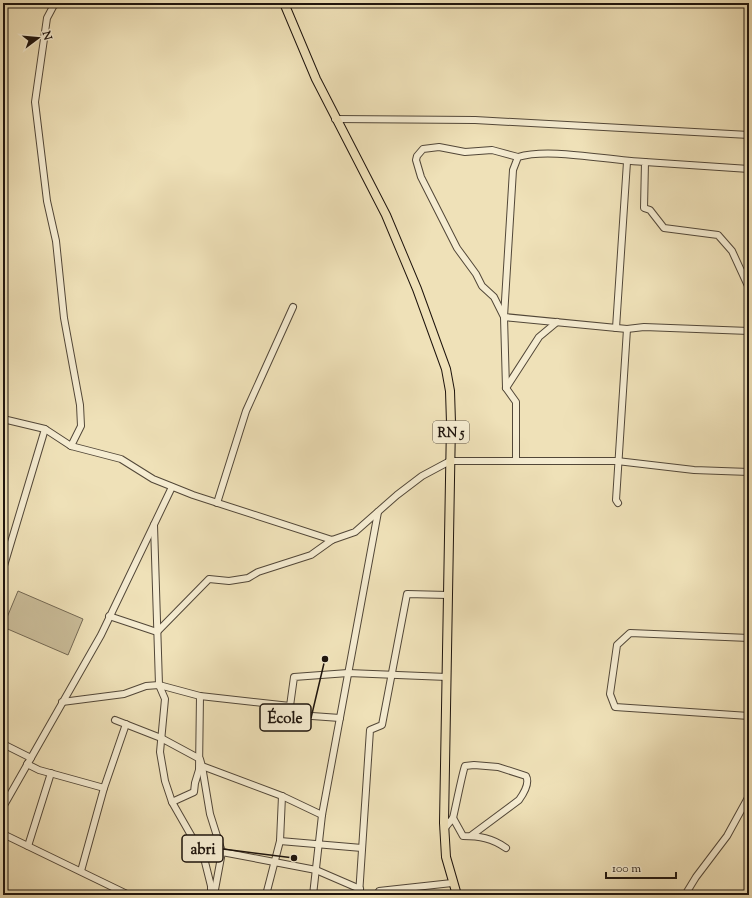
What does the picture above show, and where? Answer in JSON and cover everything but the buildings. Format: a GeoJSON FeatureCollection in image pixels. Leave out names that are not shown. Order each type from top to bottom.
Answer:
{"type":"FeatureCollection","features":[{"type":"Feature","properties":{"kind":"main road","name":"RN 5"},"geometry":{"type":"LineString","coordinates":[[284,3],[316,79],[335,119],[389,221],[436,338],[446,369],[450,391],[450,461],[444,829],[446,857],[452,883],[457,895]]}},
{"type":"Feature","properties":{"kind":"street"},"geometry":{"type":"LineString","coordinates":[[55,3],[47,18],[35,102],[46,194],[56,241],[64,318],[80,405],[81,426],[71,446]]}},
{"type":"Feature","properties":{"kind":"street"},"geometry":{"type":"LineString","coordinates":[[335,119],[475,120],[749,135]]}},
{"type":"Feature","properties":{"kind":"street"},"geometry":{"type":"LineString","coordinates":[[504,318],[494,297],[482,286],[458,248],[421,177],[416,160],[417,156],[423,150],[439,147],[465,152],[492,150],[518,157],[529,154],[549,154],[627,162],[749,169]]}},
{"type":"Feature","properties":{"kind":"street"},"geometry":{"type":"LineString","coordinates":[[516,461],[516,402],[506,388],[504,318],[513,170],[518,157]]}},
{"type":"Feature","properties":{"kind":"street"},"geometry":{"type":"LineString","coordinates":[[616,328],[627,162]]}},
{"type":"Feature","properties":{"kind":"street"},"geometry":{"type":"LineString","coordinates":[[646,162],[644,208],[650,210],[664,228],[718,235],[732,251],[749,288]]}},
{"type":"Feature","properties":{"kind":"street"},"geometry":{"type":"LineString","coordinates":[[217,503],[246,411],[293,307]]}},
{"type":"Feature","properties":{"kind":"street"},"geometry":{"type":"LineString","coordinates":[[504,318],[616,328],[644,327],[749,331]]}},
{"type":"Feature","properties":{"kind":"street"},"geometry":{"type":"LineString","coordinates":[[506,388],[539,337],[556,322]]}},
{"type":"Feature","properties":{"kind":"street"},"geometry":{"type":"LineString","coordinates":[[618,503],[616,500],[617,461],[627,345],[627,328]]}},
{"type":"Feature","properties":{"kind":"street"},"geometry":{"type":"LineString","coordinates":[[3,419],[45,429],[71,446],[121,459],[153,479],[172,487],[332,540]]}},
{"type":"Feature","properties":{"kind":"street"},"geometry":{"type":"LineString","coordinates":[[3,569],[45,429]]}},
{"type":"Feature","properties":{"kind":"street"},"geometry":{"type":"LineString","coordinates":[[157,632],[209,578],[230,581],[248,578],[258,572],[311,555],[332,540],[355,532],[422,476],[450,461],[617,461],[694,470],[749,472]]}},
{"type":"Feature","properties":{"kind":"street"},"geometry":{"type":"LineString","coordinates":[[3,807],[110,616],[172,487]]}},
{"type":"Feature","properties":{"kind":"street"},"geometry":{"type":"LineString","coordinates":[[313,895],[322,815],[378,512]]}},
{"type":"Feature","properties":{"kind":"street"},"geometry":{"type":"LineString","coordinates":[[154,524],[159,685],[165,699],[160,752],[165,781],[172,802],[204,858],[211,886],[211,895]]}},
{"type":"Feature","properties":{"kind":"street"},"geometry":{"type":"LineString","coordinates":[[222,852],[316,870],[359,892],[370,730],[382,725],[407,594],[448,595]]}},
{"type":"Feature","properties":{"kind":"street"},"geometry":{"type":"LineString","coordinates":[[110,616],[157,632]]}},
{"type":"Feature","properties":{"kind":"street"},"geometry":{"type":"LineString","coordinates":[[749,638],[630,633],[617,645],[610,694],[615,707],[749,716]]}},
{"type":"Feature","properties":{"kind":"street"},"geometry":{"type":"LineString","coordinates":[[290,706],[294,677],[348,673],[447,677]]}},
{"type":"Feature","properties":{"kind":"street"},"geometry":{"type":"LineString","coordinates":[[62,702],[124,694],[146,686],[159,685],[200,696],[290,706],[298,715],[340,718]]}},
{"type":"Feature","properties":{"kind":"street"},"geometry":{"type":"LineString","coordinates":[[172,802],[194,792],[200,759],[200,696]]}},
{"type":"Feature","properties":{"kind":"street"},"geometry":{"type":"LineString","coordinates":[[115,720],[161,738],[200,759],[210,814],[222,852],[214,895]]}},
{"type":"Feature","properties":{"kind":"street"},"geometry":{"type":"LineString","coordinates":[[81,871],[104,788],[126,724]]}},
{"type":"Feature","properties":{"kind":"street"},"geometry":{"type":"LineString","coordinates":[[3,744],[51,773],[104,788]]}},
{"type":"Feature","properties":{"kind":"street"},"geometry":{"type":"LineString","coordinates":[[444,829],[453,818],[462,784],[462,771],[467,766],[477,765],[504,768],[526,776],[528,781],[519,800],[472,835]]}},
{"type":"Feature","properties":{"kind":"street"},"geometry":{"type":"LineString","coordinates":[[202,766],[282,796],[322,815]]}},
{"type":"Feature","properties":{"kind":"street"},"geometry":{"type":"LineString","coordinates":[[28,846],[51,773]]}},
{"type":"Feature","properties":{"kind":"street"},"geometry":{"type":"LineString","coordinates":[[266,895],[273,861],[280,841],[282,796]]}},
{"type":"Feature","properties":{"kind":"street"},"geometry":{"type":"LineString","coordinates":[[685,895],[696,877],[726,839],[749,796]]}},
{"type":"Feature","properties":{"kind":"street"},"geometry":{"type":"LineString","coordinates":[[453,818],[463,836],[472,835],[485,837],[506,848]]}},
{"type":"Feature","properties":{"kind":"street"},"geometry":{"type":"LineString","coordinates":[[3,834],[129,895]]}},
{"type":"Feature","properties":{"kind":"street"},"geometry":{"type":"LineString","coordinates":[[280,841],[319,843],[362,848]]}},
{"type":"Feature","properties":{"kind":"street"},"geometry":{"type":"LineString","coordinates":[[378,895],[379,891],[452,883]]}},
{"type":"Feature","properties":{"kind":"shaded area"},"geometry":{"type":"Polygon","coordinates":[[[18,591],[83,619],[68,655],[3,627],[18,591]]]}},
{"type":"Feature","properties":{"kind":"place","name":"École"},"geometry":{"type":"Point","coordinates":[325,659]}},
{"type":"Feature","properties":{"kind":"place","name":"abri"},"geometry":{"type":"Point","coordinates":[294,858]}}]}
